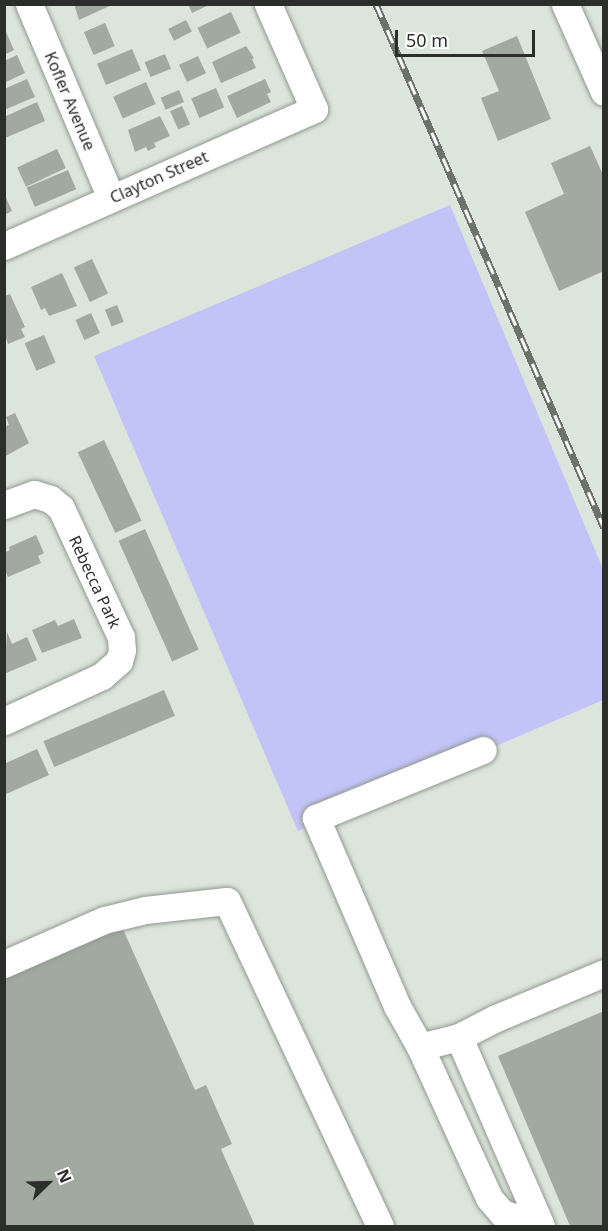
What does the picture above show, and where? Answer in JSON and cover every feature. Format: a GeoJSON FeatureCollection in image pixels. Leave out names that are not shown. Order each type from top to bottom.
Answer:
{"type":"FeatureCollection","features":[{"type":"Feature","properties":{"kind":"street","name":"Kofler Avenue"},"geometry":{"type":"LineString","coordinates":[[29,4],[111,198]]}},
{"type":"Feature","properties":{"kind":"street","name":"Clayton Street"},"geometry":{"type":"LineString","coordinates":[[4,246],[314,109],[268,4]]}},
{"type":"Feature","properties":{"kind":"street"},"geometry":{"type":"LineString","coordinates":[[565,4],[603,92]]}},
{"type":"Feature","properties":{"kind":"street","name":"Rebecca Park"},"geometry":{"type":"LineString","coordinates":[[4,505],[34,494],[50,499],[61,508],[121,638],[122,650],[119,661],[102,676],[4,721]]}},
{"type":"Feature","properties":{"kind":"street"},"geometry":{"type":"LineString","coordinates":[[459,1037],[539,1220],[516,1218],[502,1213],[489,1198],[420,1047],[397,1006],[316,818],[483,750]]}},
{"type":"Feature","properties":{"kind":"street"},"geometry":{"type":"LineString","coordinates":[[4,964],[105,920],[146,910],[227,902],[380,1227]]}},
{"type":"Feature","properties":{"kind":"street"},"geometry":{"type":"LineString","coordinates":[[420,1047],[459,1037],[496,1018],[603,973]]}},
{"type":"Feature","properties":{"kind":"shaded area"},"geometry":{"type":"Polygon","coordinates":[[[450,205],[603,569],[603,700],[298,831],[94,356],[450,205]]]}},
{"type":"Feature","properties":{"kind":"building"},"geometry":{"type":"Polygon","coordinates":[[[74,4],[114,4],[79,20],[74,4]]]}},
{"type":"Feature","properties":{"kind":"building"},"geometry":{"type":"Polygon","coordinates":[[[188,4],[211,4],[192,13],[188,4]]]}},
{"type":"Feature","properties":{"kind":"building"},"geometry":{"type":"Polygon","coordinates":[[[231,12],[241,33],[207,48],[197,28],[231,12]]]}},
{"type":"Feature","properties":{"kind":"building"},"geometry":{"type":"Polygon","coordinates":[[[186,20],[192,32],[174,41],[168,29],[186,20]]]}},
{"type":"Feature","properties":{"kind":"building"},"geometry":{"type":"Polygon","coordinates":[[[105,23],[115,46],[94,55],[84,32],[105,23]]]}},
{"type":"Feature","properties":{"kind":"building"},"geometry":{"type":"Polygon","coordinates":[[[6,32],[14,50],[4,55],[4,33],[6,32]]]}},
{"type":"Feature","properties":{"kind":"building"},"geometry":{"type":"Polygon","coordinates":[[[517,36],[551,119],[498,141],[481,98],[499,91],[482,51],[517,36]]]}},
{"type":"Feature","properties":{"kind":"building"},"geometry":{"type":"Polygon","coordinates":[[[246,46],[254,58],[252,59],[256,68],[221,83],[212,62],[246,46]]]}},
{"type":"Feature","properties":{"kind":"building"},"geometry":{"type":"Polygon","coordinates":[[[132,49],[141,70],[106,85],[97,64],[132,49]]]}},
{"type":"Feature","properties":{"kind":"building"},"geometry":{"type":"Polygon","coordinates":[[[165,54],[171,69],[151,77],[145,62],[165,54]]]}},
{"type":"Feature","properties":{"kind":"building"},"geometry":{"type":"Polygon","coordinates":[[[17,55],[25,73],[4,83],[4,61],[17,55]]]}},
{"type":"Feature","properties":{"kind":"building"},"geometry":{"type":"Polygon","coordinates":[[[198,56],[206,73],[187,82],[179,65],[198,56]]]}},
{"type":"Feature","properties":{"kind":"building"},"geometry":{"type":"Polygon","coordinates":[[[27,79],[35,97],[4,110],[4,89],[27,79]]]}},
{"type":"Feature","properties":{"kind":"building"},"geometry":{"type":"Polygon","coordinates":[[[265,79],[271,92],[267,94],[271,102],[237,118],[227,96],[265,79]]]}},
{"type":"Feature","properties":{"kind":"building"},"geometry":{"type":"Polygon","coordinates":[[[146,82],[156,104],[123,119],[113,97],[146,82]]]}},
{"type":"Feature","properties":{"kind":"building"},"geometry":{"type":"Polygon","coordinates":[[[216,88],[224,107],[199,118],[191,99],[216,88]]]}},
{"type":"Feature","properties":{"kind":"building"},"geometry":{"type":"Polygon","coordinates":[[[179,90],[184,102],[166,110],[161,98],[179,90]]]}},
{"type":"Feature","properties":{"kind":"building"},"geometry":{"type":"Polygon","coordinates":[[[37,102],[45,121],[5,138],[4,117],[37,102]]]}},
{"type":"Feature","properties":{"kind":"building"},"geometry":{"type":"Polygon","coordinates":[[[182,106],[190,124],[178,130],[170,111],[182,106]]]}},
{"type":"Feature","properties":{"kind":"building"},"geometry":{"type":"Polygon","coordinates":[[[160,116],[170,136],[154,143],[156,147],[148,151],[146,147],[135,152],[128,130],[160,116]]]}},
{"type":"Feature","properties":{"kind":"building"},"geometry":{"type":"Polygon","coordinates":[[[590,146],[604,177],[604,271],[559,291],[525,212],[564,194],[551,163],[590,146]]]}},
{"type":"Feature","properties":{"kind":"building"},"geometry":{"type":"Polygon","coordinates":[[[57,149],[66,168],[26,187],[17,168],[57,149]]]}},
{"type":"Feature","properties":{"kind":"building"},"geometry":{"type":"Polygon","coordinates":[[[68,170],[76,189],[35,207],[27,188],[68,170]]]}},
{"type":"Feature","properties":{"kind":"building"},"geometry":{"type":"Polygon","coordinates":[[[4,193],[12,211],[4,215],[4,193]]]}},
{"type":"Feature","properties":{"kind":"building"},"geometry":{"type":"Polygon","coordinates":[[[92,259],[108,293],[90,302],[74,267],[92,259]]]}},
{"type":"Feature","properties":{"kind":"building"},"geometry":{"type":"Polygon","coordinates":[[[62,273],[77,306],[49,316],[45,308],[41,310],[31,287],[62,273]]]}},
{"type":"Feature","properties":{"kind":"building"},"geometry":{"type":"Polygon","coordinates":[[[10,294],[25,327],[21,329],[25,337],[8,344],[5,335],[5,296],[10,294]]]}},
{"type":"Feature","properties":{"kind":"building"},"geometry":{"type":"Polygon","coordinates":[[[117,305],[124,322],[112,327],[105,310],[117,305]]]}},
{"type":"Feature","properties":{"kind":"building"},"geometry":{"type":"Polygon","coordinates":[[[91,313],[100,333],[84,340],[75,320],[91,313]]]}},
{"type":"Feature","properties":{"kind":"building"},"geometry":{"type":"Polygon","coordinates":[[[44,335],[56,363],[36,371],[25,343],[44,335]]]}},
{"type":"Feature","properties":{"kind":"building"},"geometry":{"type":"Polygon","coordinates":[[[15,413],[29,443],[4,457],[4,427],[9,425],[6,417],[15,413]]]}},
{"type":"Feature","properties":{"kind":"building"},"geometry":{"type":"Polygon","coordinates":[[[104,440],[142,521],[115,533],[78,452],[104,440]]]}},
{"type":"Feature","properties":{"kind":"building"},"geometry":{"type":"Polygon","coordinates":[[[145,529],[199,650],[172,661],[119,541],[145,529]]]}},
{"type":"Feature","properties":{"kind":"building"},"geometry":{"type":"Polygon","coordinates":[[[36,535],[44,553],[38,556],[41,563],[8,577],[4,569],[4,553],[10,550],[9,547],[36,535]]]}},
{"type":"Feature","properties":{"kind":"building"},"geometry":{"type":"Polygon","coordinates":[[[74,619],[82,638],[42,653],[32,630],[55,620],[58,626],[74,619]]]}},
{"type":"Feature","properties":{"kind":"building"},"geometry":{"type":"Polygon","coordinates":[[[7,632],[12,644],[27,637],[37,660],[4,674],[7,632]]]}},
{"type":"Feature","properties":{"kind":"building"},"geometry":{"type":"Polygon","coordinates":[[[164,690],[175,716],[54,767],[43,741],[164,690]]]}},
{"type":"Feature","properties":{"kind":"building"},"geometry":{"type":"Polygon","coordinates":[[[37,749],[49,775],[4,795],[4,764],[37,749]]]}},
{"type":"Feature","properties":{"kind":"building"},"geometry":{"type":"Polygon","coordinates":[[[122,927],[195,1090],[206,1085],[232,1144],[221,1149],[255,1226],[4,1226],[4,979],[122,927]]]}},
{"type":"Feature","properties":{"kind":"building"},"geometry":{"type":"Polygon","coordinates":[[[604,1011],[604,1226],[570,1226],[498,1056],[604,1011]]]}},
{"type":"Feature","properties":{"kind":"railway"},"geometry":{"type":"LineString","coordinates":[[376,4],[604,528]]}}]}
